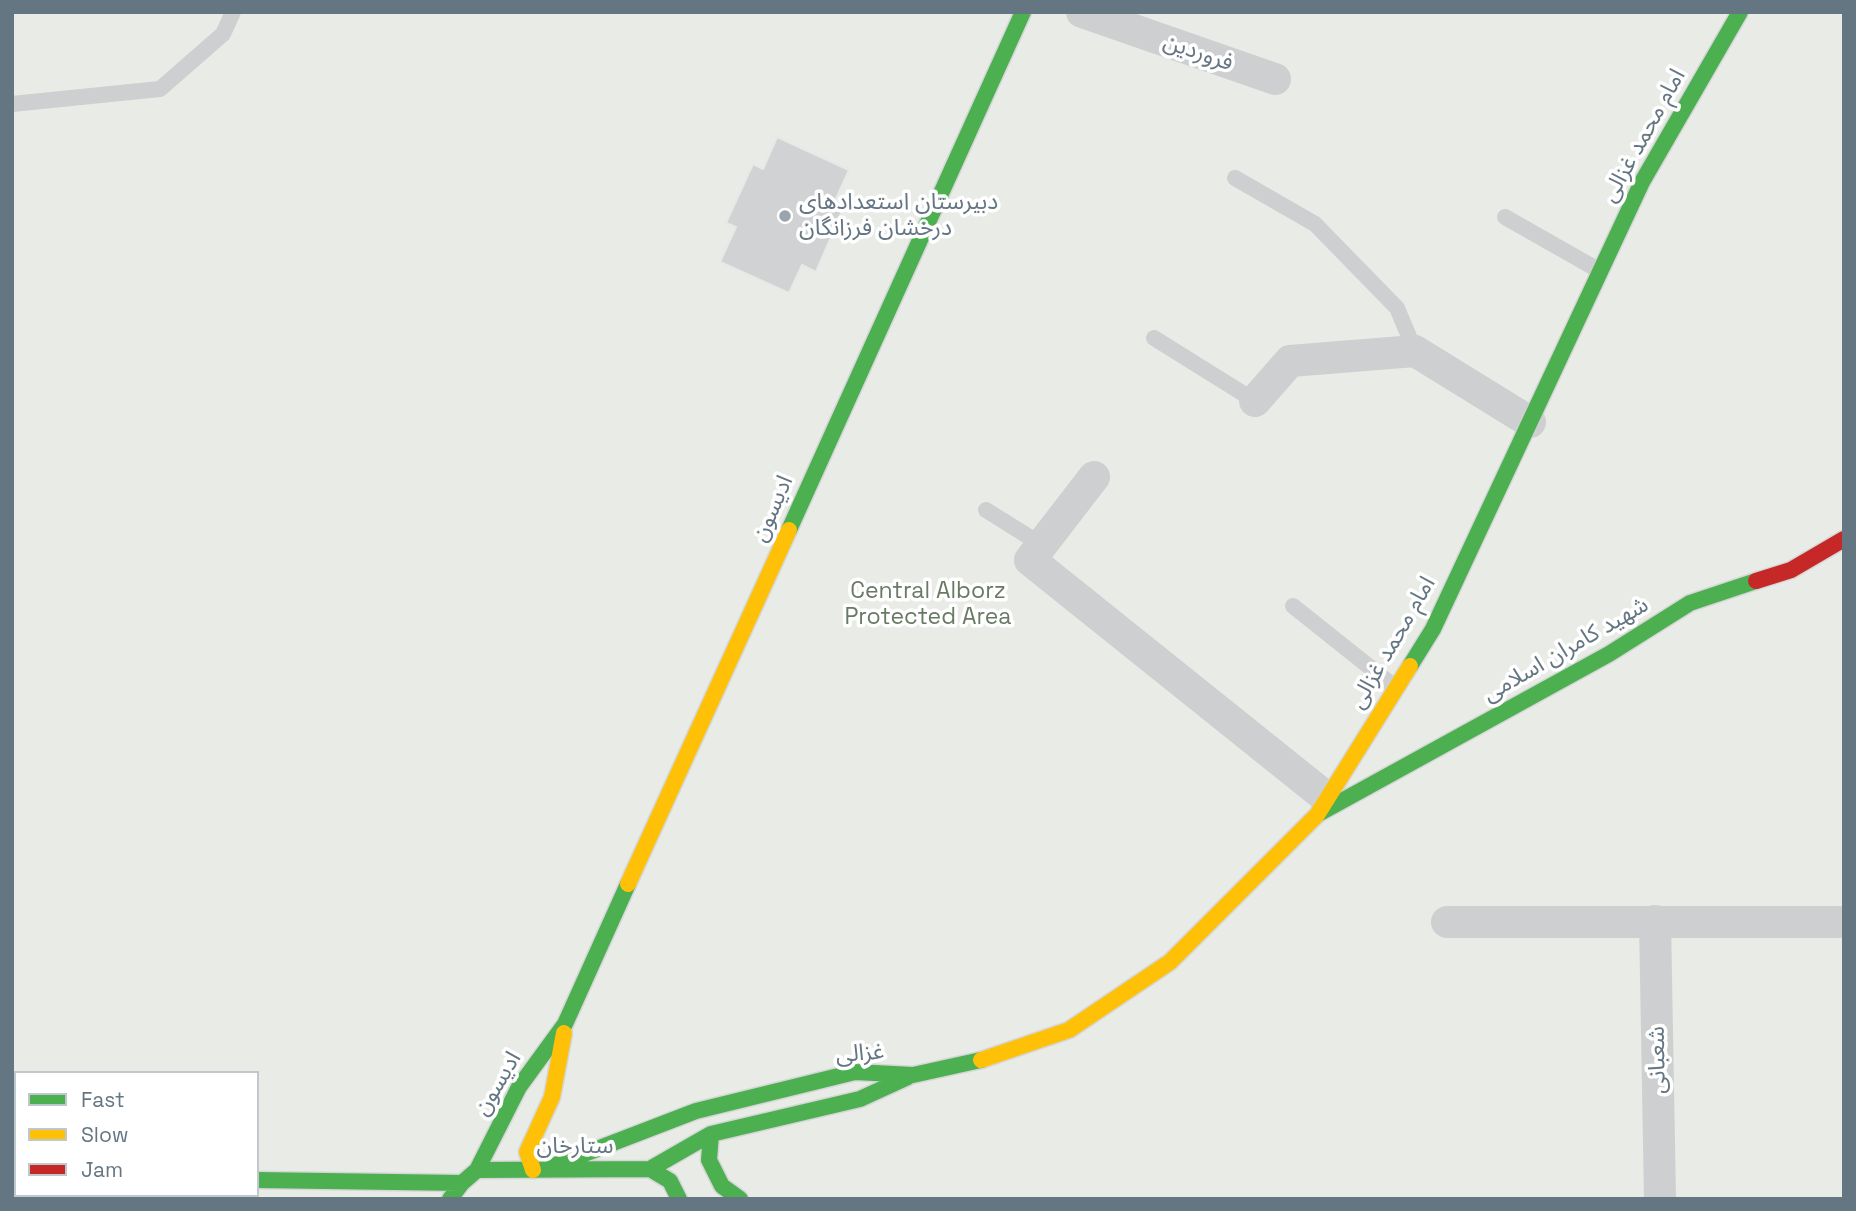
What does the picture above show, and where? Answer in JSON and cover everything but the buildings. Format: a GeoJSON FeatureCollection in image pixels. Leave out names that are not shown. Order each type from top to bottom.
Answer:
{"type":"FeatureCollection","features":[{"type":"Feature","properties":{"kind":"street","name":"ادیسون"},"geometry":{"type":"LineString","coordinates":[[477,1171],[519,1087],[565,1024],[1023,12]]}},
{"type":"Feature","properties":{"kind":"street","name":"فروردین"},"geometry":{"type":"LineString","coordinates":[[1082,12],[1275,79]]}},
{"type":"Feature","properties":{"kind":"street","name":"امام محمد غزالی"},"geometry":{"type":"LineString","coordinates":[[913,1075],[976,1062],[1069,1031],[1170,962],[1322,806],[1433,629],[1642,182],[1740,12]]}},
{"type":"Feature","properties":{"kind":"street"},"geometry":{"type":"LineString","coordinates":[[1255,401],[1290,361],[1415,351],[1530,422]]}},
{"type":"Feature","properties":{"kind":"street"},"geometry":{"type":"LineString","coordinates":[[1094,477],[1030,561],[1322,806]]}},
{"type":"Feature","properties":{"kind":"street","name":"شهید کامران اسلامی"},"geometry":{"type":"LineString","coordinates":[[1322,806],[1609,654],[1690,603],[1791,570],[1844,539]]}},
{"type":"Feature","properties":{"kind":"street","name":"شعبانی"},"geometry":{"type":"LineString","coordinates":[[1655,921],[1660,1199]]}},
{"type":"Feature","properties":{"kind":"street"},"geometry":{"type":"LineString","coordinates":[[1447,922],[1838,922]]}},
{"type":"Feature","properties":{"kind":"street","name":"ادیسون"},"geometry":{"type":"LineString","coordinates":[[539,1170],[527,1152],[552,1097],[565,1024]]}},
{"type":"Feature","properties":{"kind":"street","name":"غزالی"},"geometry":{"type":"LineString","coordinates":[[539,1170],[696,1111],[855,1072],[913,1075]]}},
{"type":"Feature","properties":{"kind":"street","name":"غزالی"},"geometry":{"type":"LineString","coordinates":[[650,1169],[711,1135],[860,1099],[913,1075]]}},
{"type":"Feature","properties":{"kind":"street"},"geometry":{"type":"LineString","coordinates":[[711,1135],[709,1160],[722,1186],[740,1199]]}},
{"type":"Feature","properties":{"kind":"street"},"geometry":{"type":"LineString","coordinates":[[650,1169],[670,1181],[729,1199]]}},
{"type":"Feature","properties":{"kind":"street","name":"ستارخان"},"geometry":{"type":"LineString","coordinates":[[477,1171],[650,1169]]}},
{"type":"Feature","properties":{"kind":"street"},"geometry":{"type":"LineString","coordinates":[[450,1199],[462,1183],[477,1171]]}},
{"type":"Feature","properties":{"kind":"street"},"geometry":{"type":"LineString","coordinates":[[259,1180],[462,1183]]}},
{"type":"Feature","properties":{"kind":"street"},"geometry":{"type":"LineString","coordinates":[[670,1181],[679,1199]]}},
{"type":"Feature","properties":{"kind":"lane"},"geometry":{"type":"LineString","coordinates":[[12,104],[160,89],[223,34],[233,12]]}},
{"type":"Feature","properties":{"kind":"lane"},"geometry":{"type":"LineString","coordinates":[[1235,178],[1315,224],[1397,308],[1415,351]]}},
{"type":"Feature","properties":{"kind":"lane"},"geometry":{"type":"LineString","coordinates":[[1505,217],[1600,271]]}},
{"type":"Feature","properties":{"kind":"lane"},"geometry":{"type":"LineString","coordinates":[[1154,338],[1255,401]]}},
{"type":"Feature","properties":{"kind":"lane"},"geometry":{"type":"LineString","coordinates":[[986,510],[1042,545]]}},
{"type":"Feature","properties":{"kind":"lane"},"geometry":{"type":"LineString","coordinates":[[1293,606],[1396,688]]}},
{"type":"Feature","properties":{"kind":"green space","name":"Central Alborz Protected Area"},"geometry":{"type":"Polygon","coordinates":[[[12,12],[1844,12],[1844,1199],[12,1199],[12,12]]]}},
{"type":"Feature","properties":{"kind":"traffic: fast"},"geometry":{"type":"LineString","coordinates":[[789,530],[1023,12]]}},
{"type":"Feature","properties":{"kind":"traffic: fast"},"geometry":{"type":"LineString","coordinates":[[1410,666],[1433,629],[1642,182],[1740,12]]}},
{"type":"Feature","properties":{"kind":"traffic: fast"},"geometry":{"type":"LineString","coordinates":[[1320,813],[1609,654],[1690,603],[1756,581]]}},
{"type":"Feature","properties":{"kind":"traffic: fast"},"geometry":{"type":"LineString","coordinates":[[477,1170],[519,1087],[565,1024],[628,884]]}},
{"type":"Feature","properties":{"kind":"traffic: fast"},"geometry":{"type":"LineString","coordinates":[[545,1169],[696,1111],[855,1072],[913,1075],[981,1060]]}},
{"type":"Feature","properties":{"kind":"traffic: fast"},"geometry":{"type":"LineString","coordinates":[[650,1169],[711,1134],[860,1099],[908,1077]]}},
{"type":"Feature","properties":{"kind":"traffic: fast"},"geometry":{"type":"LineString","coordinates":[[711,1134],[709,1160],[722,1186],[740,1199]]}},
{"type":"Feature","properties":{"kind":"traffic: fast"},"geometry":{"type":"LineString","coordinates":[[450,1199],[462,1183],[477,1170],[650,1169],[670,1181],[679,1199]]}},
{"type":"Feature","properties":{"kind":"traffic: fast"},"geometry":{"type":"LineString","coordinates":[[259,1180],[462,1183]]}},
{"type":"Feature","properties":{"kind":"traffic: slow"},"geometry":{"type":"LineString","coordinates":[[628,884],[789,530]]}},
{"type":"Feature","properties":{"kind":"traffic: slow"},"geometry":{"type":"LineString","coordinates":[[981,1060],[1069,1030],[1170,962],[1317,815],[1410,666]]}},
{"type":"Feature","properties":{"kind":"traffic: slow"},"geometry":{"type":"LineString","coordinates":[[533,1170],[527,1152],[552,1097],[564,1033]]}},
{"type":"Feature","properties":{"kind":"traffic: jam"},"geometry":{"type":"LineString","coordinates":[[1756,581],[1791,570],[1844,539]]}},
{"type":"Feature","properties":{"kind":"place","name":"دبیرستان استعدادهای درخشان فرزانگان"},"geometry":{"type":"Point","coordinates":[785,216]}}]}
